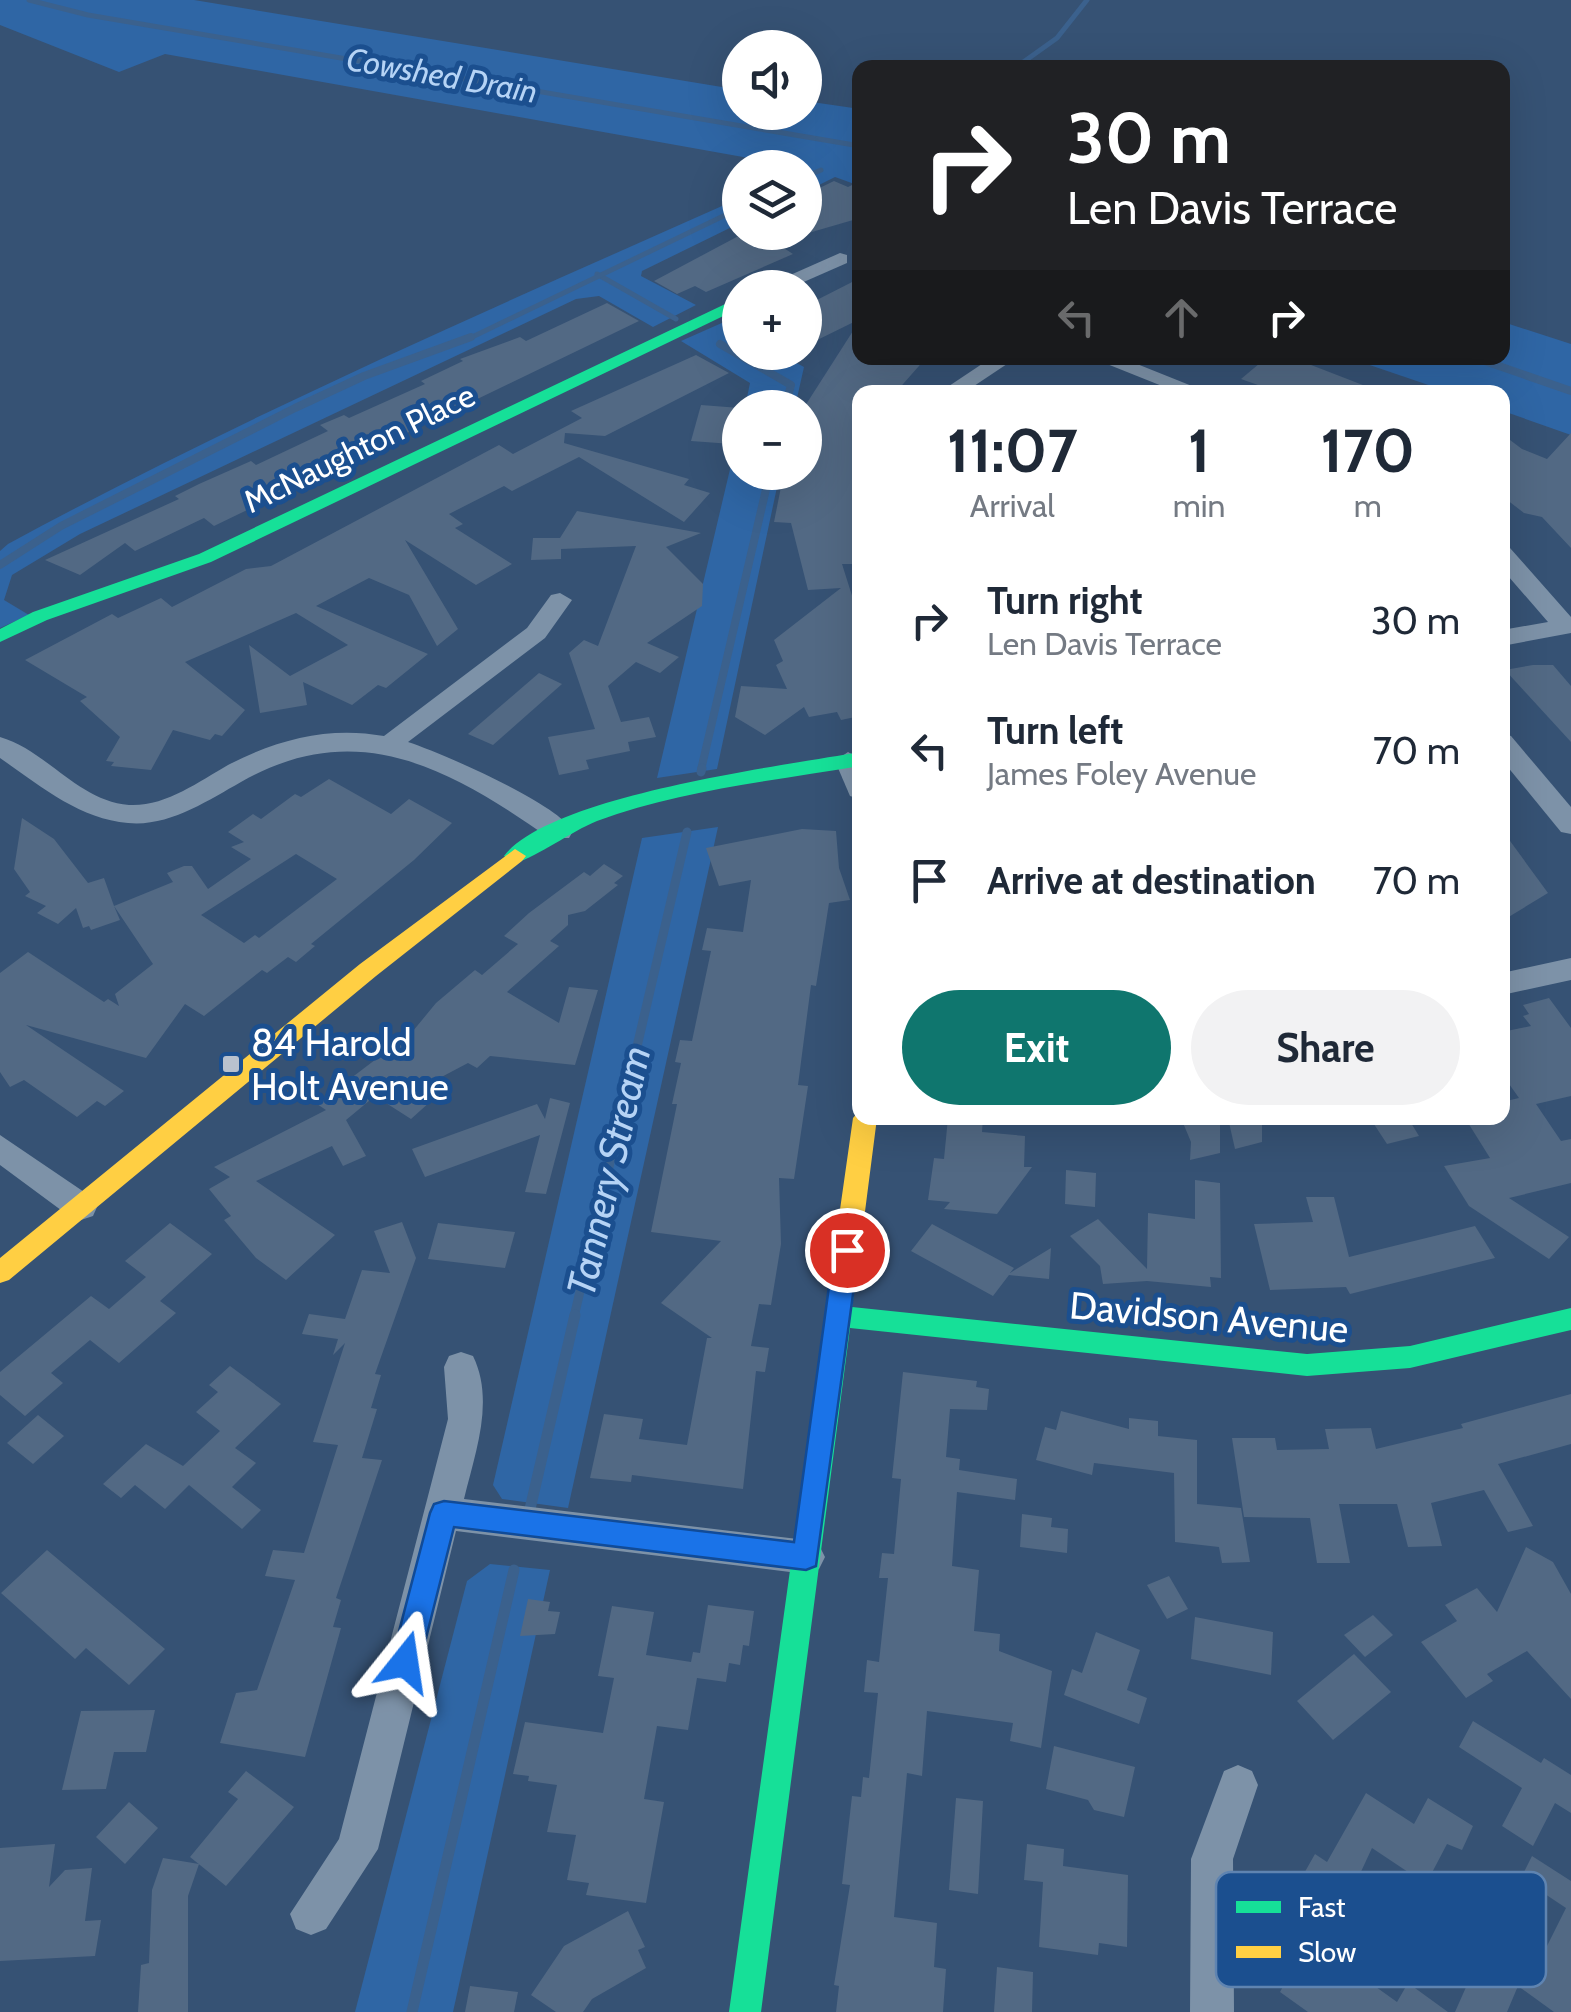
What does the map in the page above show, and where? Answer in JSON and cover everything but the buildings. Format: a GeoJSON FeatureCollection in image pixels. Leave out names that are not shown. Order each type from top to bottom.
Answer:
{"type":"FeatureCollection","features":[{"type":"Feature","properties":{"kind":"street"},"geometry":{"type":"LineString","coordinates":[[814,270],[840,259]]}},
{"type":"Feature","properties":{"kind":"street","name":"McNaughton Place"},"geometry":{"type":"LineString","coordinates":[[0,636],[55,610],[204,558],[722,311]]}},
{"type":"Feature","properties":{"kind":"street"},"geometry":{"type":"LineString","coordinates":[[962,385],[994,365]]}},
{"type":"Feature","properties":{"kind":"street"},"geometry":{"type":"LineString","coordinates":[[1122,365],[1177,385]]}},
{"type":"Feature","properties":{"kind":"street"},"geometry":{"type":"LineString","coordinates":[[1510,562],[1568,625]]}},
{"type":"Feature","properties":{"kind":"street"},"geometry":{"type":"LineString","coordinates":[[393,743],[403,731],[536,632],[560,600]]}},
{"type":"Feature","properties":{"kind":"street"},"geometry":{"type":"LineString","coordinates":[[1510,636],[1568,625]]}},
{"type":"Feature","properties":{"kind":"street"},"geometry":{"type":"LineString","coordinates":[[0,746],[92,803],[133,814],[175,804],[255,762],[303,744],[345,739],[393,743],[440,763],[559,831]]}},
{"type":"Feature","properties":{"kind":"street"},"geometry":{"type":"LineString","coordinates":[[1510,752],[1571,825]]}},
{"type":"Feature","properties":{"kind":"street"},"geometry":{"type":"LineString","coordinates":[[0,1273],[462,895],[526,848],[559,831],[637,802],[852,760]]}},
{"type":"Feature","properties":{"kind":"street"},"geometry":{"type":"LineString","coordinates":[[1510,982],[1571,969]]}},
{"type":"Feature","properties":{"kind":"street"},"geometry":{"type":"LineString","coordinates":[[744,2012],[864,1125]]}},
{"type":"Feature","properties":{"kind":"street"},"geometry":{"type":"LineString","coordinates":[[0,1148],[81,1206]]}},
{"type":"Feature","properties":{"kind":"street","name":"Davidson Avenue"},"geometry":{"type":"LineString","coordinates":[[838,1316],[1307,1365],[1377,1365],[1432,1357],[1571,1320]]}},
{"type":"Feature","properties":{"kind":"street"},"geometry":{"type":"LineString","coordinates":[[311,1914],[358,1848],[466,1419],[461,1367]]}},
{"type":"Feature","properties":{"kind":"street"},"geometry":{"type":"LineString","coordinates":[[444,1513],[806,1556]]}},
{"type":"Feature","properties":{"kind":"street"},"geometry":{"type":"LineString","coordinates":[[1212,2012],[1212,1859],[1238,1785]]}},
{"type":"Feature","properties":{"kind":"shaded area"},"geometry":{"type":"Polygon","coordinates":[[[0,0],[194,0],[722,87],[722,130],[822,130],[822,103],[852,108],[852,183],[835,177],[822,184],[822,150],[722,150],[722,153],[165,54],[119,72],[0,25],[0,0]]]}},
{"type":"Feature","properties":{"kind":"shaded area"},"geometry":{"type":"Polygon","coordinates":[[[722,206],[722,232],[642,271],[641,276],[696,305],[653,327],[599,296],[576,299],[80,534],[12,575],[4,600],[29,615],[0,628],[0,551],[8,544],[188,451],[722,206]]]}},
{"type":"Feature","properties":{"kind":"shaded area"},"geometry":{"type":"Polygon","coordinates":[[[722,323],[722,366],[681,341],[722,323]]]}},
{"type":"Feature","properties":{"kind":"shaded area"},"geometry":{"type":"Polygon","coordinates":[[[1510,324],[1571,344],[1571,435],[1510,413],[1510,385],[1428,385],[1370,365],[1510,365],[1510,324]]]}},
{"type":"Feature","properties":{"kind":"shaded area"},"geometry":{"type":"Polygon","coordinates":[[[729,370],[803,370],[799,390],[749,390],[750,383],[729,370]]]}},
{"type":"Feature","properties":{"kind":"shaded area"},"geometry":{"type":"Polygon","coordinates":[[[725,490],[776,490],[717,769],[657,778],[725,490]]]}},
{"type":"Feature","properties":{"kind":"shaded area"},"geometry":{"type":"Polygon","coordinates":[[[718,827],[568,1508],[502,1499],[493,1485],[642,838],[718,827]]]}},
{"type":"Feature","properties":{"kind":"shaded area"},"geometry":{"type":"Polygon","coordinates":[[[490,1564],[550,1570],[453,2012],[355,2012],[467,1581],[490,1564]]]}},
{"type":"Feature","properties":{"kind":"waterway","name":"Cowshed Drain"},"geometry":{"type":"LineString","coordinates":[[29,0],[88,15],[852,145]]}},
{"type":"Feature","properties":{"kind":"waterway","name":"Tannery Stream"},"geometry":{"type":"LineString","coordinates":[[1026,60],[1057,38],[1087,0]]}},
{"type":"Feature","properties":{"kind":"waterway","name":"Tannery Stream"},"geometry":{"type":"LineString","coordinates":[[600,276],[722,217]]}},
{"type":"Feature","properties":{"kind":"waterway"},"geometry":{"type":"LineString","coordinates":[[466,340],[600,276]]}},
{"type":"Feature","properties":{"kind":"waterway","name":"Tannery Stream"},"geometry":{"type":"LineString","coordinates":[[600,276],[676,319]]}},
{"type":"Feature","properties":{"kind":"waterway"},"geometry":{"type":"LineString","coordinates":[[0,565],[61,526],[295,408],[364,376],[471,337]]}},
{"type":"Feature","properties":{"kind":"waterway","name":"Tannery Stream"},"geometry":{"type":"LineString","coordinates":[[720,344],[791,385],[790,390]]}},
{"type":"Feature","properties":{"kind":"waterway","name":"Cowshed Drain"},"geometry":{"type":"LineString","coordinates":[[1496,365],[1571,391]]}},
{"type":"Feature","properties":{"kind":"waterway","name":"Tannery Stream"},"geometry":{"type":"LineString","coordinates":[[701,770],[766,490]]}},
{"type":"Feature","properties":{"kind":"waterway","name":"Tannery Stream"},"geometry":{"type":"LineString","coordinates":[[701,772],[702,768]]}},
{"type":"Feature","properties":{"kind":"waterway","name":"Tannery Stream"},"geometry":{"type":"LineString","coordinates":[[574,1317],[687,832]]}},
{"type":"Feature","properties":{"kind":"waterway","name":"Tannery Stream"},"geometry":{"type":"LineString","coordinates":[[530,1509],[575,1315]]}},
{"type":"Feature","properties":{"kind":"waterway","name":"Tannery Stream"},"geometry":{"type":"LineString","coordinates":[[412,2012],[514,1570]]}},
{"type":"Feature","properties":{"kind":"traffic: fast"},"geometry":{"type":"LineString","coordinates":[[0,636],[40,616],[205,558],[722,311]]}},
{"type":"Feature","properties":{"kind":"traffic: fast"},"geometry":{"type":"LineString","coordinates":[[515,856],[549,834],[633,802],[852,760]]}},
{"type":"Feature","properties":{"kind":"traffic: fast"},"geometry":{"type":"LineString","coordinates":[[745,2012],[845,1266]]}},
{"type":"Feature","properties":{"kind":"traffic: fast"},"geometry":{"type":"LineString","coordinates":[[838,1316],[1307,1365],[1410,1357],[1571,1319]]}},
{"type":"Feature","properties":{"kind":"traffic: slow"},"geometry":{"type":"LineString","coordinates":[[0,1273],[368,970],[515,856]]}},
{"type":"Feature","properties":{"kind":"traffic: slow"},"geometry":{"type":"LineString","coordinates":[[845,1266],[864,1125]]}},
{"type":"Feature","properties":{"kind":"place","name":"84 Harold Holt Avenue"},"geometry":{"type":"Point","coordinates":[231,1064]}},
{"type":"Feature","properties":{"kind":"route"},"geometry":{"type":"LineString","coordinates":[[405,1662],[444,1513],[806,1556],[847,1250]]}}]}
